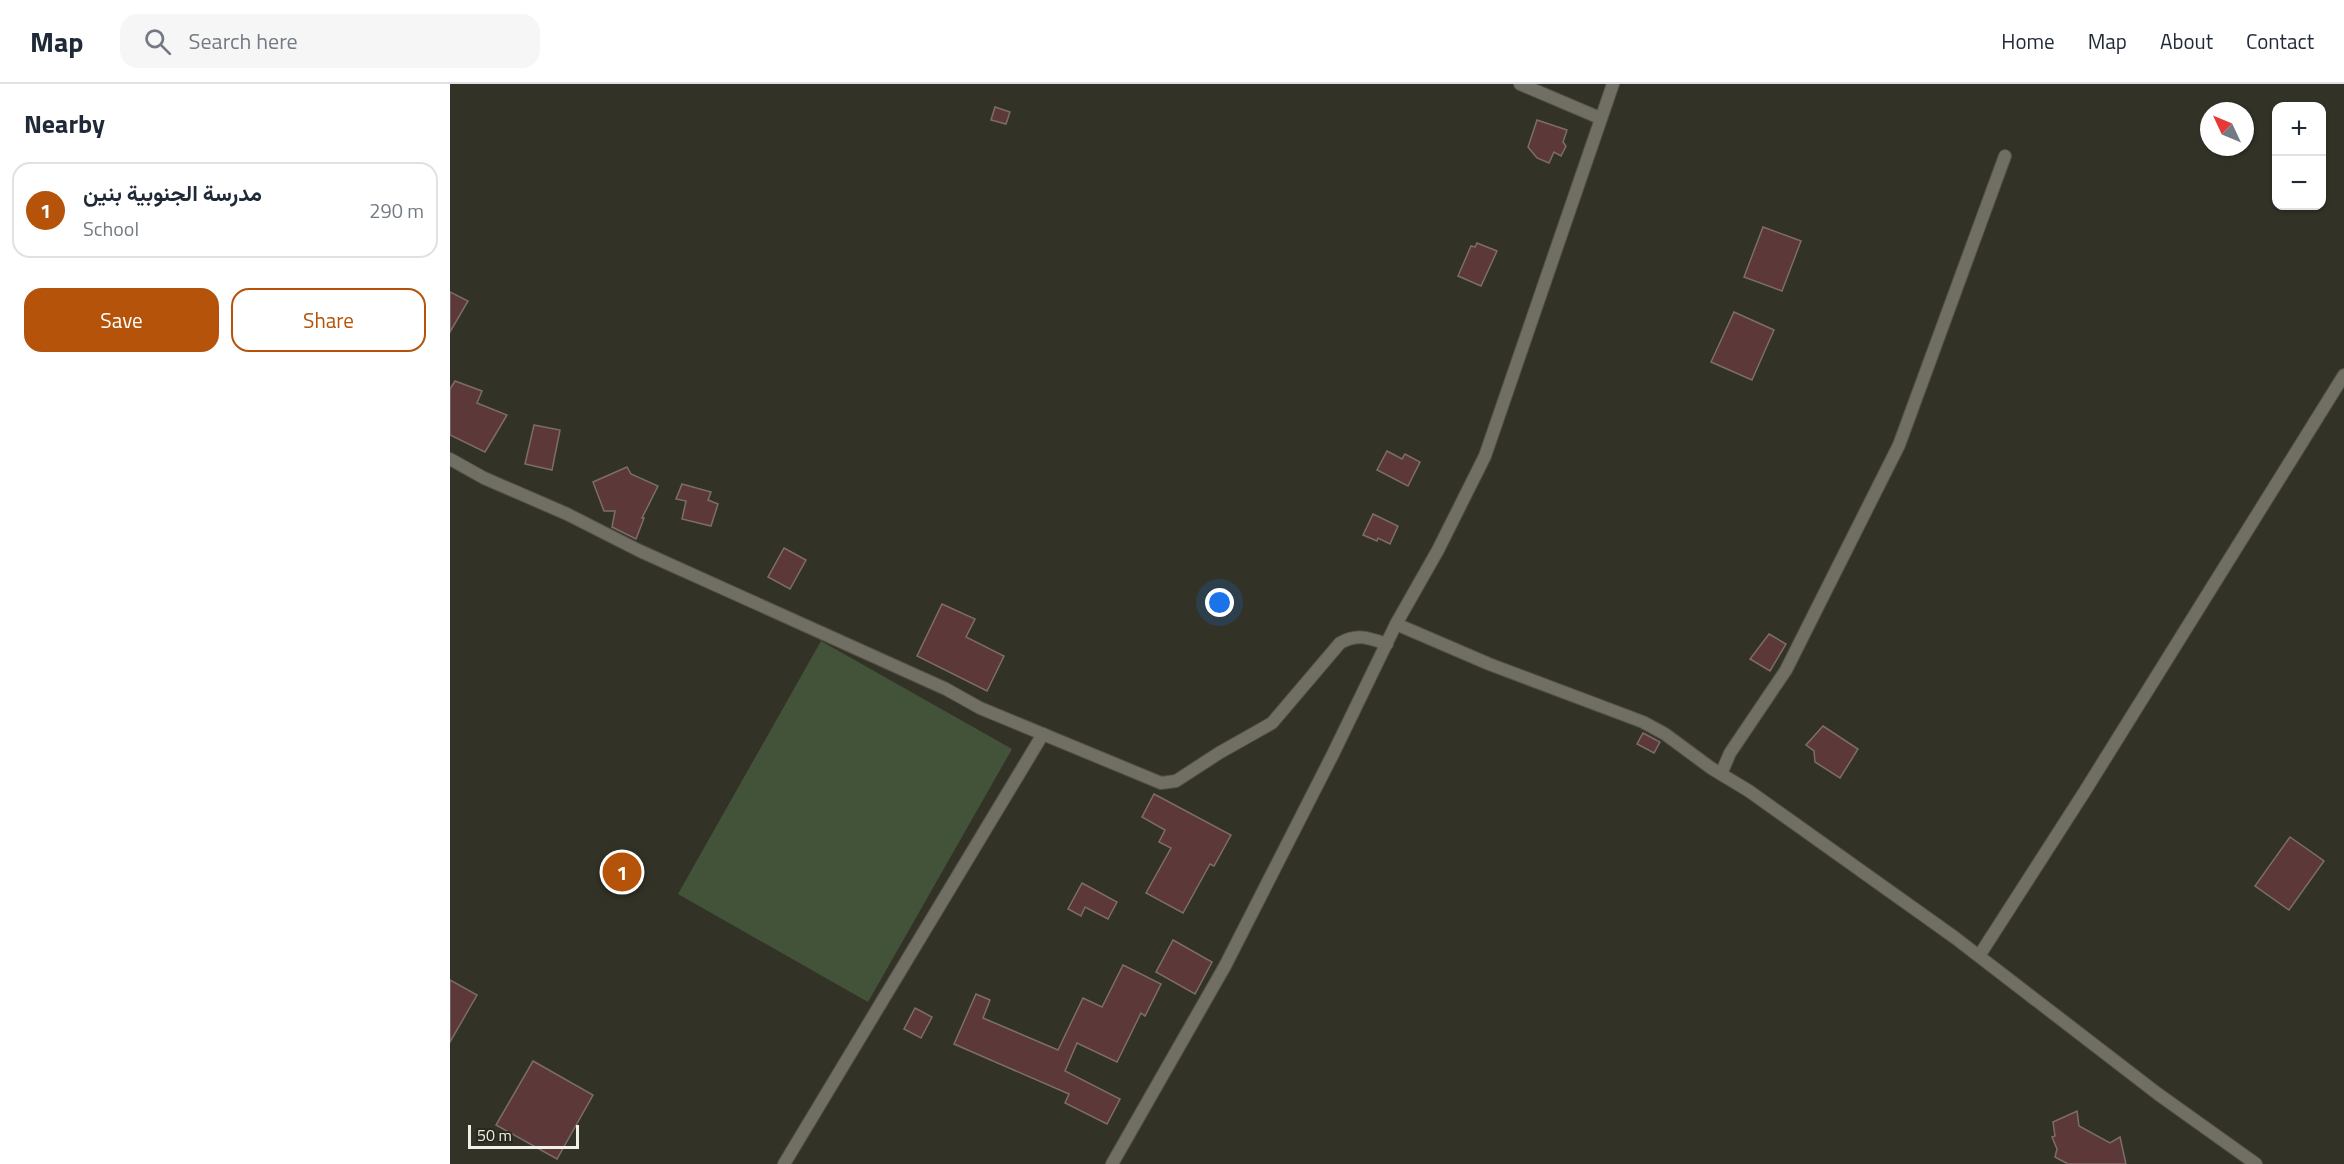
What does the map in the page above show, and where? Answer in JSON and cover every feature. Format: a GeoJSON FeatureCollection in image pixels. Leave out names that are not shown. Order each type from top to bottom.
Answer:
{"type":"FeatureCollection","features":[{"type":"Feature","properties":{"kind":"street"},"geometry":{"type":"LineString","coordinates":[[1520,84],[1600,118]]}},
{"type":"Feature","properties":{"kind":"street"},"geometry":{"type":"LineString","coordinates":[[1112,1164],[1225,966],[1396,624],[1438,550],[1485,456],[1600,118],[1614,84]]}},
{"type":"Feature","properties":{"kind":"street"},"geometry":{"type":"LineString","coordinates":[[1721,774],[1730,753],[1786,670],[1899,445],[2005,156]]}},
{"type":"Feature","properties":{"kind":"street"},"geometry":{"type":"LineString","coordinates":[[1978,956],[2085,791],[2344,375]]}},
{"type":"Feature","properties":{"kind":"street"},"geometry":{"type":"LineString","coordinates":[[450,459],[484,478],[946,689],[980,708],[1161,783],[1176,781],[1272,723],[1340,643],[1352,637],[1364,636],[1387,644]]}},
{"type":"Feature","properties":{"kind":"street"},"geometry":{"type":"LineString","coordinates":[[1396,624],[1489,664],[1643,722],[1665,734],[1721,774],[1749,790],[1978,956],[2158,1094],[2256,1164]]}},
{"type":"Feature","properties":{"kind":"street"},"geometry":{"type":"LineString","coordinates":[[784,1164],[1043,734]]}},
{"type":"Feature","properties":{"kind":"green space"},"geometry":{"type":"Polygon","coordinates":[[[821,641],[1012,749],[868,1002],[678,894],[821,641]]]}},
{"type":"Feature","properties":{"kind":"building"},"geometry":{"type":"Polygon","coordinates":[[[995,107],[1010,112],[1006,124],[991,120],[995,107]]]}},
{"type":"Feature","properties":{"kind":"building"},"geometry":{"type":"Polygon","coordinates":[[[1537,120],[1567,130],[1563,142],[1566,146],[1561,156],[1554,152],[1549,163],[1537,158],[1528,147],[1537,120]]]}},
{"type":"Feature","properties":{"kind":"building"},"geometry":{"type":"Polygon","coordinates":[[[1763,227],[1801,241],[1782,291],[1744,277],[1763,227]]]}},
{"type":"Feature","properties":{"kind":"building"},"geometry":{"type":"Polygon","coordinates":[[[1477,243],[1497,251],[1481,286],[1458,276],[1471,246],[1475,247],[1477,243]]]}},
{"type":"Feature","properties":{"kind":"building"},"geometry":{"type":"Polygon","coordinates":[[[450,292],[468,301],[450,332],[450,292]]]}},
{"type":"Feature","properties":{"kind":"building"},"geometry":{"type":"Polygon","coordinates":[[[1734,312],[1774,330],[1752,380],[1711,362],[1734,312]]]}},
{"type":"Feature","properties":{"kind":"building"},"geometry":{"type":"Polygon","coordinates":[[[455,381],[482,391],[477,403],[507,415],[485,452],[450,435],[450,389],[455,381]]]}},
{"type":"Feature","properties":{"kind":"building"},"geometry":{"type":"Polygon","coordinates":[[[534,425],[560,430],[552,470],[525,464],[534,425]]]}},
{"type":"Feature","properties":{"kind":"building"},"geometry":{"type":"Polygon","coordinates":[[[1387,451],[1402,459],[1405,454],[1420,462],[1408,486],[1377,470],[1387,451]]]}},
{"type":"Feature","properties":{"kind":"building"},"geometry":{"type":"Polygon","coordinates":[[[627,467],[631,474],[658,486],[642,518],[644,518],[636,539],[612,527],[615,511],[604,511],[593,482],[627,467]]]}},
{"type":"Feature","properties":{"kind":"building"},"geometry":{"type":"Polygon","coordinates":[[[682,484],[711,492],[708,500],[718,504],[711,526],[682,519],[686,501],[676,499],[682,484]]]}},
{"type":"Feature","properties":{"kind":"building"},"geometry":{"type":"Polygon","coordinates":[[[1373,514],[1398,526],[1390,544],[1378,538],[1377,541],[1363,535],[1373,514]]]}},
{"type":"Feature","properties":{"kind":"building"},"geometry":{"type":"Polygon","coordinates":[[[784,548],[806,560],[790,589],[768,577],[784,548]]]}},
{"type":"Feature","properties":{"kind":"building"},"geometry":{"type":"Polygon","coordinates":[[[942,604],[975,619],[966,637],[1004,656],[987,691],[917,656],[942,604]]]}},
{"type":"Feature","properties":{"kind":"building"},"geometry":{"type":"Polygon","coordinates":[[[1769,634],[1786,644],[1770,671],[1750,659],[1769,634]]]}},
{"type":"Feature","properties":{"kind":"building"},"geometry":{"type":"Polygon","coordinates":[[[1823,726],[1858,749],[1840,778],[1815,762],[1814,751],[1806,745],[1823,726]]]}},
{"type":"Feature","properties":{"kind":"building"},"geometry":{"type":"Polygon","coordinates":[[[1643,733],[1660,742],[1654,753],[1637,744],[1643,733]]]}},
{"type":"Feature","properties":{"kind":"building"},"geometry":{"type":"Polygon","coordinates":[[[1154,794],[1231,835],[1214,866],[1210,864],[1183,913],[1146,893],[1171,848],[1159,842],[1165,830],[1142,817],[1154,794]]]}},
{"type":"Feature","properties":{"kind":"building"},"geometry":{"type":"Polygon","coordinates":[[[2290,837],[2324,861],[2289,910],[2255,886],[2290,837]]]}},
{"type":"Feature","properties":{"kind":"building"},"geometry":{"type":"Polygon","coordinates":[[[1082,883],[1117,902],[1108,919],[1085,907],[1081,916],[1068,909],[1082,883]]]}},
{"type":"Feature","properties":{"kind":"building"},"geometry":{"type":"Polygon","coordinates":[[[1173,940],[1212,962],[1195,994],[1156,972],[1173,940]]]}},
{"type":"Feature","properties":{"kind":"building"},"geometry":{"type":"Polygon","coordinates":[[[1123,965],[1161,984],[1145,1016],[1141,1013],[1117,1062],[1077,1043],[1065,1071],[1120,1099],[1107,1124],[1065,1103],[1069,1094],[954,1044],[976,994],[990,1000],[983,1018],[1058,1050],[1083,998],[1102,1007],[1123,965]]]}},
{"type":"Feature","properties":{"kind":"building"},"geometry":{"type":"Polygon","coordinates":[[[450,980],[477,995],[450,1042],[450,980]]]}},
{"type":"Feature","properties":{"kind":"building"},"geometry":{"type":"Polygon","coordinates":[[[915,1008],[932,1017],[921,1038],[904,1029],[915,1008]]]}},
{"type":"Feature","properties":{"kind":"building"},"geometry":{"type":"Polygon","coordinates":[[[533,1061],[593,1095],[557,1159],[496,1125],[533,1061]]]}},
{"type":"Feature","properties":{"kind":"building"},"geometry":{"type":"Polygon","coordinates":[[[2077,1111],[2079,1126],[2110,1143],[2120,1137],[2126,1164],[2068,1164],[2055,1157],[2057,1149],[2052,1137],[2055,1136],[2053,1122],[2077,1111]]]}},
{"type":"Feature","properties":{"kind":"place","name":"مدرسة الجنوبية بنين"},"geometry":{"type":"Point","coordinates":[622,872]}}]}
